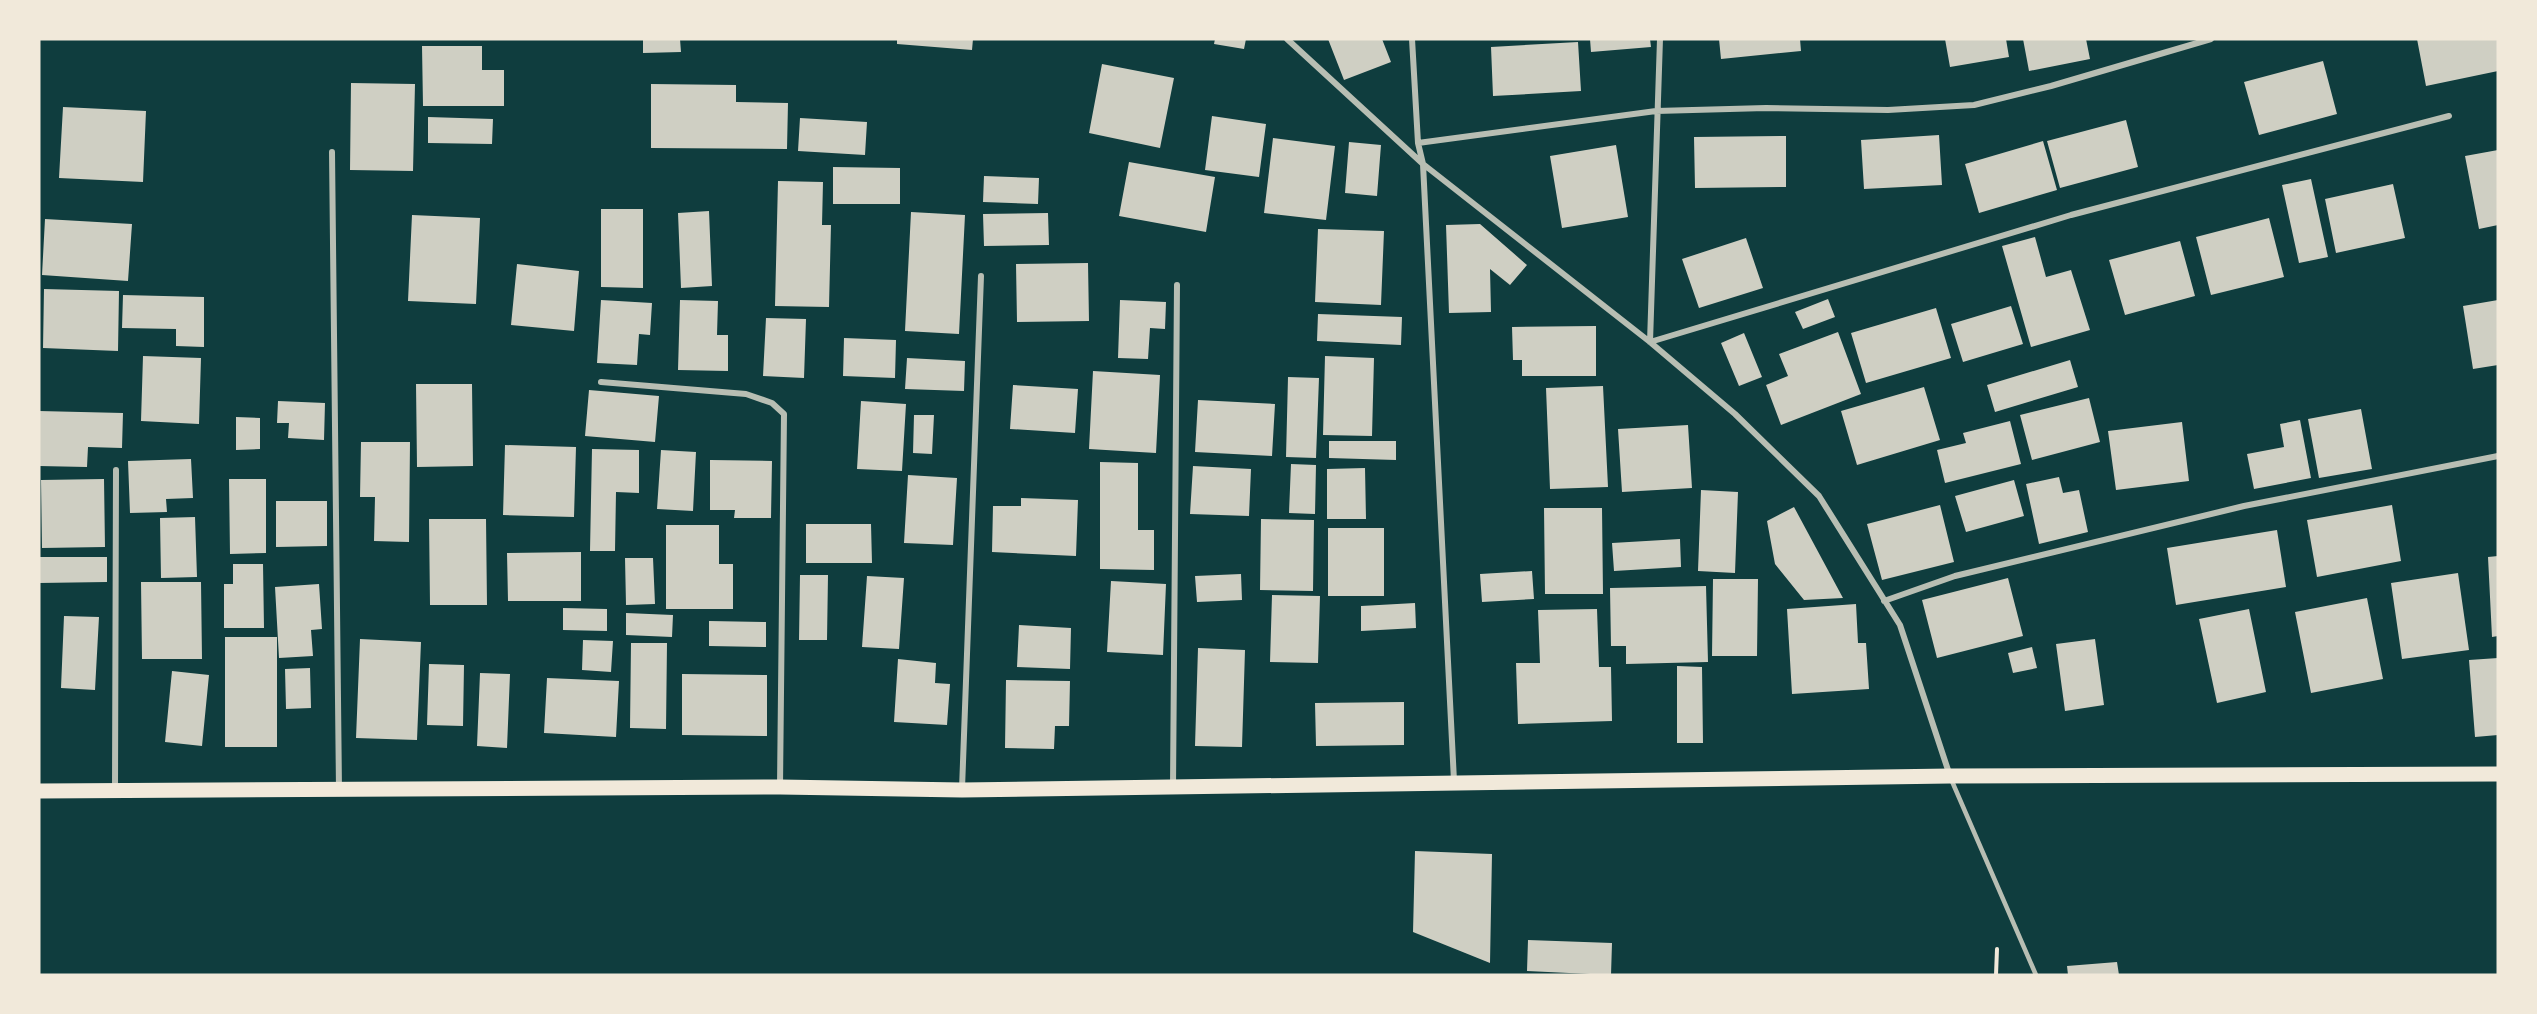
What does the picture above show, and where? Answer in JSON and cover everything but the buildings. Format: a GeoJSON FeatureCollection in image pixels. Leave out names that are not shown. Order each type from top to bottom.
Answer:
{"type":"FeatureCollection","features":[{"type":"Feature","properties":{"kind":"main road"},"geometry":{"type":"LineString","coordinates":[[39,791],[780,787],[962,790],[1454,785],[1950,776],[2498,774]]}},
{"type":"Feature","properties":{"kind":"street"},"geometry":{"type":"LineString","coordinates":[[1287,39],[1423,164],[1650,342],[1735,414],[1819,496],[1900,626],[1950,776]]}},
{"type":"Feature","properties":{"kind":"street"},"geometry":{"type":"LineString","coordinates":[[1412,39],[1418,143],[1423,164],[1454,785]]}},
{"type":"Feature","properties":{"kind":"street"},"geometry":{"type":"LineString","coordinates":[[1650,342],[1660,39]]}},
{"type":"Feature","properties":{"kind":"street"},"geometry":{"type":"LineString","coordinates":[[1418,143],[1656,111],[1766,108],[1888,110],[1974,105],[2051,86],[2211,39]]}},
{"type":"Feature","properties":{"kind":"street"},"geometry":{"type":"LineString","coordinates":[[1650,342],[2071,215],[2449,116]]}},
{"type":"Feature","properties":{"kind":"street"},"geometry":{"type":"LineString","coordinates":[[332,152],[339,791]]}},
{"type":"Feature","properties":{"kind":"street"},"geometry":{"type":"LineString","coordinates":[[962,790],[981,276]]}},
{"type":"Feature","properties":{"kind":"street"},"geometry":{"type":"LineString","coordinates":[[1173,788],[1177,285]]}},
{"type":"Feature","properties":{"kind":"street"},"geometry":{"type":"LineString","coordinates":[[601,382],[746,394],[772,403],[784,414],[780,787]]}},
{"type":"Feature","properties":{"kind":"street"},"geometry":{"type":"LineString","coordinates":[[1884,600],[1955,576],[2233,509],[2498,456]]}},
{"type":"Feature","properties":{"kind":"street"},"geometry":{"type":"LineString","coordinates":[[115,791],[116,471]]}},
{"type":"Feature","properties":{"kind":"lane"},"geometry":{"type":"LineString","coordinates":[[1950,776],[2036,975]]}}]}
